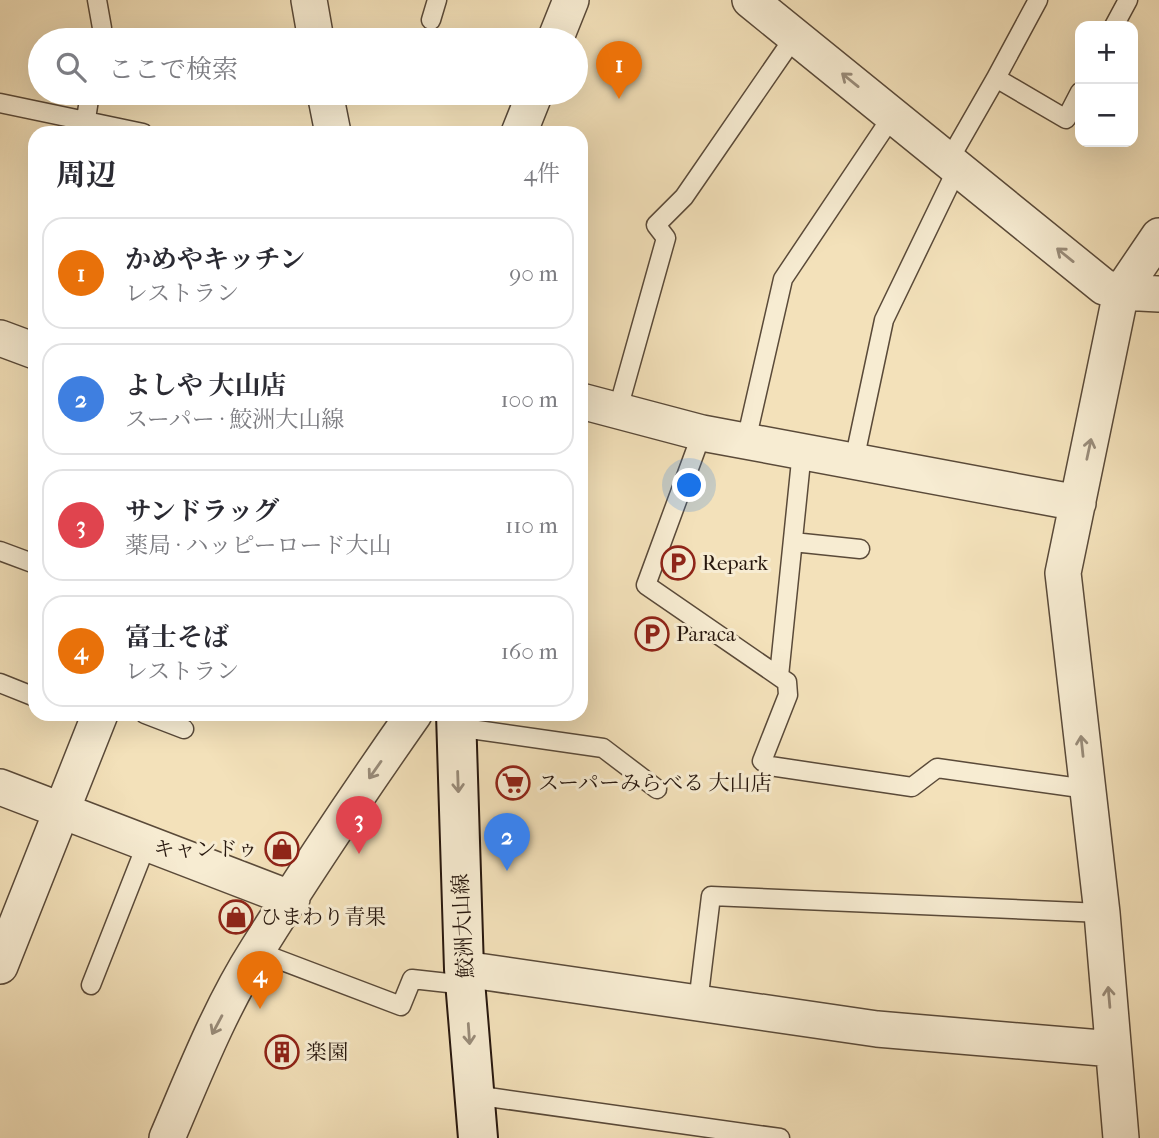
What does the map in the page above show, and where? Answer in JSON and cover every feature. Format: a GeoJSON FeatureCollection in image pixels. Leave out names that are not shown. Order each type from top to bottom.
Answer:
{"type":"FeatureCollection","features":[{"type":"Feature","properties":{"kind":"main road","name":"鮫洲大山線"},"geometry":{"type":"LineString","coordinates":[[456,721],[465,977],[478,1138]]}},
{"type":"Feature","properties":{"kind":"street"},"geometry":{"type":"LineString","coordinates":[[309,0],[314,28]]}},
{"type":"Feature","properties":{"kind":"street"},"geometry":{"type":"LineString","coordinates":[[560,28],[571,0]]}},
{"type":"Feature","properties":{"kind":"street"},"geometry":{"type":"LineString","coordinates":[[750,0],[1104,287],[1121,292],[1159,294]]}},
{"type":"Feature","properties":{"kind":"street"},"geometry":{"type":"LineString","coordinates":[[327,105],[332,126]]}},
{"type":"Feature","properties":{"kind":"street"},"geometry":{"type":"LineString","coordinates":[[522,126],[530,105]]}},
{"type":"Feature","properties":{"kind":"street"},"geometry":{"type":"LineString","coordinates":[[1121,1138],[1101,913],[1063,573],[1121,292],[1159,236]]}},
{"type":"Feature","properties":{"kind":"street"},"geometry":{"type":"LineString","coordinates":[[0,338],[28,348]]}},
{"type":"Feature","properties":{"kind":"street"},"geometry":{"type":"LineString","coordinates":[[588,403],[702,433],[1078,503]]}},
{"type":"Feature","properties":{"kind":"street"},"geometry":{"type":"LineString","coordinates":[[2,955],[62,810],[91,721]]}},
{"type":"Feature","properties":{"kind":"street"},"geometry":{"type":"LineString","coordinates":[[167,1138],[210,1038],[256,951],[349,807],[410,721]]}},
{"type":"Feature","properties":{"kind":"street"},"geometry":{"type":"LineString","coordinates":[[0,787],[292,899]]}},
{"type":"Feature","properties":{"kind":"street"},"geometry":{"type":"LineString","coordinates":[[465,977],[698,1003],[877,1029],[1113,1049]]}},
{"type":"Feature","properties":{"kind":"lane"},"geometry":{"type":"LineString","coordinates":[[97,0],[102,28]]}},
{"type":"Feature","properties":{"kind":"lane"},"geometry":{"type":"LineString","coordinates":[[431,20],[437,0]]}},
{"type":"Feature","properties":{"kind":"lane"},"geometry":{"type":"LineString","coordinates":[[855,461],[884,320],[954,164],[1038,0]]}},
{"type":"Feature","properties":{"kind":"lane"},"geometry":{"type":"LineString","coordinates":[[1117,21],[1128,0]]}},
{"type":"Feature","properties":{"kind":"lane"},"geometry":{"type":"LineString","coordinates":[[618,409],[666,238],[656,225],[684,197],[795,36]]}},
{"type":"Feature","properties":{"kind":"lane"},"geometry":{"type":"LineString","coordinates":[[996,78],[1066,119],[1075,102]]}},
{"type":"Feature","properties":{"kind":"lane"},"geometry":{"type":"LineString","coordinates":[[0,103],[114,126]]}},
{"type":"Feature","properties":{"kind":"lane"},"geometry":{"type":"LineString","coordinates":[[86,119],[88,105]]}},
{"type":"Feature","properties":{"kind":"lane"},"geometry":{"type":"LineString","coordinates":[[746,441],[783,279],[893,115]]}},
{"type":"Feature","properties":{"kind":"lane"},"geometry":{"type":"LineString","coordinates":[[702,433],[646,585],[787,681],[788,695],[762,761],[770,766],[912,788],[937,768],[1087,789]]}},
{"type":"Feature","properties":{"kind":"lane"},"geometry":{"type":"LineString","coordinates":[[779,676],[802,452]]}},
{"type":"Feature","properties":{"kind":"lane"},"geometry":{"type":"LineString","coordinates":[[793,542],[860,549]]}},
{"type":"Feature","properties":{"kind":"lane"},"geometry":{"type":"LineString","coordinates":[[0,551],[28,561]]}},
{"type":"Feature","properties":{"kind":"lane"},"geometry":{"type":"LineString","coordinates":[[0,683],[28,693]]}},
{"type":"Feature","properties":{"kind":"lane"},"geometry":{"type":"LineString","coordinates":[[163,721],[184,729]]}},
{"type":"Feature","properties":{"kind":"lane"},"geometry":{"type":"LineString","coordinates":[[461,721],[603,748],[657,789]]}},
{"type":"Feature","properties":{"kind":"lane"},"geometry":{"type":"LineString","coordinates":[[91,985],[147,843]]}},
{"type":"Feature","properties":{"kind":"lane"},"geometry":{"type":"LineString","coordinates":[[698,1003],[710,896],[1101,913]]}},
{"type":"Feature","properties":{"kind":"lane"},"geometry":{"type":"LineString","coordinates":[[256,951],[401,1006],[412,979],[465,977]]}},
{"type":"Feature","properties":{"kind":"lane"},"geometry":{"type":"LineString","coordinates":[[474,1095],[780,1138]]}},
{"type":"Feature","properties":{"kind":"place","name":"かめやキッチン"},"geometry":{"type":"Point","coordinates":[619,99]}},
{"type":"Feature","properties":{"kind":"place","name":"Repark"},"geometry":{"type":"Point","coordinates":[678,563]}},
{"type":"Feature","properties":{"kind":"place","name":"Paraca"},"geometry":{"type":"Point","coordinates":[652,634]}},
{"type":"Feature","properties":{"kind":"place","name":"スーパーみらべる 大山店"},"geometry":{"type":"Point","coordinates":[513,783]}},
{"type":"Feature","properties":{"kind":"place","name":"キャンドゥ"},"geometry":{"type":"Point","coordinates":[282,849]}},
{"type":"Feature","properties":{"kind":"place","name":"サンドラッグ"},"geometry":{"type":"Point","coordinates":[359,854]}},
{"type":"Feature","properties":{"kind":"place","name":"よしや 大山店"},"geometry":{"type":"Point","coordinates":[507,871]}},
{"type":"Feature","properties":{"kind":"place","name":"ひまわり青果"},"geometry":{"type":"Point","coordinates":[236,917]}},
{"type":"Feature","properties":{"kind":"place","name":"富士そば"},"geometry":{"type":"Point","coordinates":[260,1009]}},
{"type":"Feature","properties":{"kind":"place","name":"楽園"},"geometry":{"type":"Point","coordinates":[282,1052]}}]}
